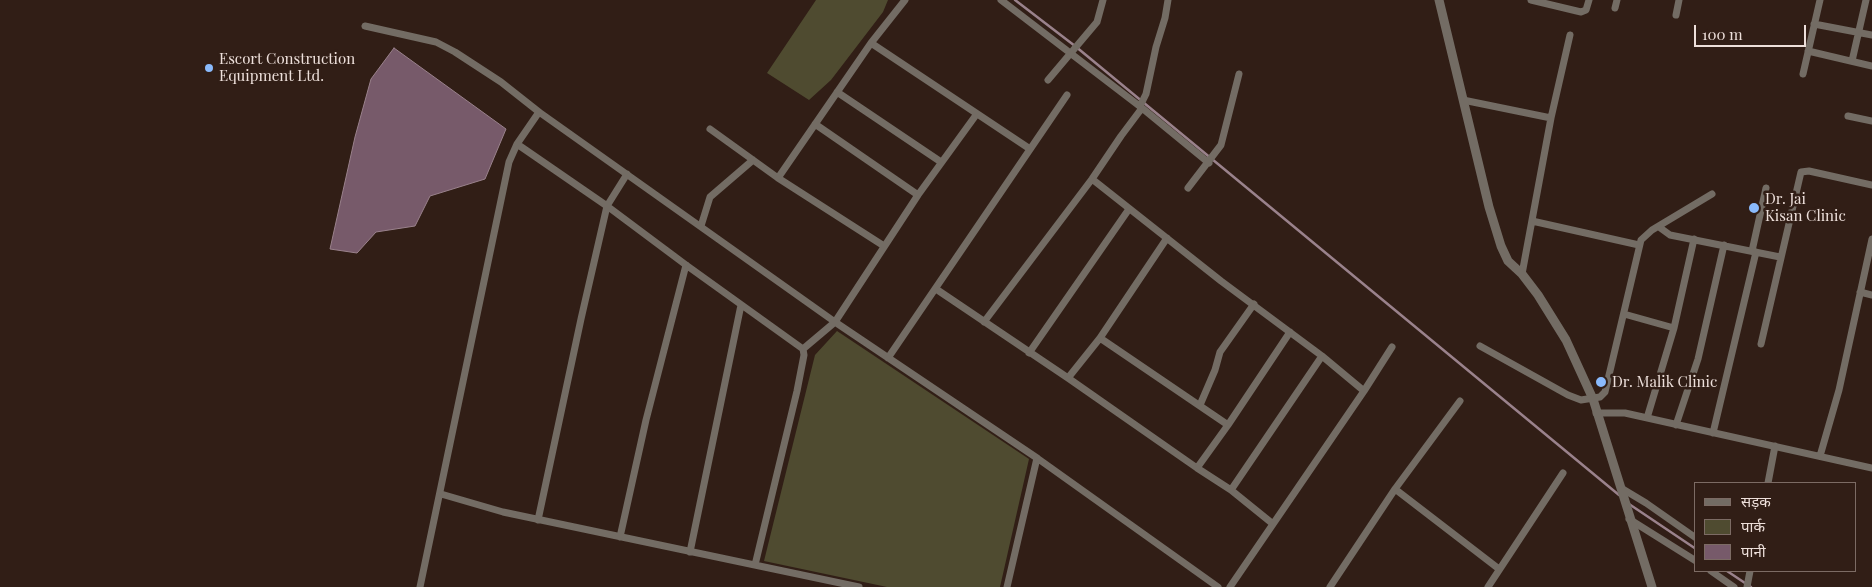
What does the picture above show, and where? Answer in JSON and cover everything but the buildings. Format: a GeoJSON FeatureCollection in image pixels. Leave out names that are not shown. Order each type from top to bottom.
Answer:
{"type":"FeatureCollection","features":[{"type":"Feature","properties":{"kind":"street"},"geometry":{"type":"LineString","coordinates":[[778,178],[871,43],[905,0]]}},
{"type":"Feature","properties":{"kind":"street"},"geometry":{"type":"LineString","coordinates":[[1001,0],[1142,104],[1210,162]]}},
{"type":"Feature","properties":{"kind":"street"},"geometry":{"type":"LineString","coordinates":[[1048,80],[1097,22],[1103,0]]}},
{"type":"Feature","properties":{"kind":"street"},"geometry":{"type":"LineString","coordinates":[[984,322],[1092,179],[1142,104],[1168,0]]}},
{"type":"Feature","properties":{"kind":"street"},"geometry":{"type":"LineString","coordinates":[[1439,0],[1488,207],[1501,246],[1508,261],[1522,274],[1538,295],[1566,340],[1593,399],[1652,587]]}},
{"type":"Feature","properties":{"kind":"street"},"geometry":{"type":"LineString","coordinates":[[1531,0],[1581,12],[1586,10],[1589,0]]}},
{"type":"Feature","properties":{"kind":"street"},"geometry":{"type":"LineString","coordinates":[[1676,15],[1679,0]]}},
{"type":"Feature","properties":{"kind":"street"},"geometry":{"type":"LineString","coordinates":[[1803,74],[1820,0]]}},
{"type":"Feature","properties":{"kind":"street"},"geometry":{"type":"LineString","coordinates":[[1868,0],[1872,6]]}},
{"type":"Feature","properties":{"kind":"street"},"geometry":{"type":"LineString","coordinates":[[1852,61],[1858,32],[1868,0]]}},
{"type":"Feature","properties":{"kind":"street"},"geometry":{"type":"LineString","coordinates":[[1814,24],[1872,35]]}},
{"type":"Feature","properties":{"kind":"street"},"geometry":{"type":"LineString","coordinates":[[366,26],[428,40],[444,46],[501,82],[539,112],[835,322],[1037,458],[1218,587]]}},
{"type":"Feature","properties":{"kind":"street"},"geometry":{"type":"LineString","coordinates":[[1522,274],[1550,118],[1570,34]]}},
{"type":"Feature","properties":{"kind":"street"},"geometry":{"type":"LineString","coordinates":[[871,43],[976,115],[1030,149]]}},
{"type":"Feature","properties":{"kind":"street"},"geometry":{"type":"LineString","coordinates":[[1808,51],[1872,66]]}},
{"type":"Feature","properties":{"kind":"street"},"geometry":{"type":"LineString","coordinates":[[1188,188],[1217,152],[1225,134],[1239,74]]}},
{"type":"Feature","properties":{"kind":"street"},"geometry":{"type":"LineString","coordinates":[[837,92],[941,162]]}},
{"type":"Feature","properties":{"kind":"street"},"geometry":{"type":"LineString","coordinates":[[888,358],[1067,95]]}},
{"type":"Feature","properties":{"kind":"street"},"geometry":{"type":"LineString","coordinates":[[1464,100],[1550,118]]}},
{"type":"Feature","properties":{"kind":"street"},"geometry":{"type":"LineString","coordinates":[[420,587],[509,162],[517,144],[539,112]]}},
{"type":"Feature","properties":{"kind":"street"},"geometry":{"type":"LineString","coordinates":[[755,565],[797,391],[804,349],[835,322],[918,195],[976,115]]}},
{"type":"Feature","properties":{"kind":"street"},"geometry":{"type":"LineString","coordinates":[[1848,116],[1872,121]]}},
{"type":"Feature","properties":{"kind":"street"},"geometry":{"type":"LineString","coordinates":[[815,124],[918,195]]}},
{"type":"Feature","properties":{"kind":"street"},"geometry":{"type":"LineString","coordinates":[[710,129],[778,178],[884,246]]}},
{"type":"Feature","properties":{"kind":"street"},"geometry":{"type":"LineString","coordinates":[[517,144],[607,206],[804,349]]}},
{"type":"Feature","properties":{"kind":"street"},"geometry":{"type":"LineString","coordinates":[[701,226],[710,198],[753,160]]}},
{"type":"Feature","properties":{"kind":"street"},"geometry":{"type":"LineString","coordinates":[[1761,344],[1801,172],[1809,171],[1872,185]]}},
{"type":"Feature","properties":{"kind":"street"},"geometry":{"type":"LineString","coordinates":[[538,520],[607,206],[627,174]]}},
{"type":"Feature","properties":{"kind":"street"},"geometry":{"type":"LineString","coordinates":[[1092,179],[1322,356],[1364,392]]}},
{"type":"Feature","properties":{"kind":"street"},"geometry":{"type":"LineString","coordinates":[[1713,433],[1754,251],[1766,188]]}},
{"type":"Feature","properties":{"kind":"street"},"geometry":{"type":"LineString","coordinates":[[1480,346],[1568,395],[1581,400],[1600,397],[1604,392],[1642,238],[1712,194]]}},
{"type":"Feature","properties":{"kind":"street"},"geometry":{"type":"LineString","coordinates":[[1029,353],[1129,209]]}},
{"type":"Feature","properties":{"kind":"street"},"geometry":{"type":"LineString","coordinates":[[1532,221],[1639,245]]}},
{"type":"Feature","properties":{"kind":"street"},"geometry":{"type":"LineString","coordinates":[[1660,227],[1670,235],[1780,257]]}},
{"type":"Feature","properties":{"kind":"street"},"geometry":{"type":"LineString","coordinates":[[1068,378],[1100,338],[1167,238]]}},
{"type":"Feature","properties":{"kind":"street"},"geometry":{"type":"LineString","coordinates":[[1820,456],[1839,390],[1860,292],[1871,252],[1872,239]]}},
{"type":"Feature","properties":{"kind":"street"},"geometry":{"type":"LineString","coordinates":[[1647,418],[1674,328],[1694,240]]}},
{"type":"Feature","properties":{"kind":"street"},"geometry":{"type":"LineString","coordinates":[[1676,425],[1698,359],[1724,245]]}},
{"type":"Feature","properties":{"kind":"street"},"geometry":{"type":"LineString","coordinates":[[620,537],[646,420],[686,265]]}},
{"type":"Feature","properties":{"kind":"street"},"geometry":{"type":"LineString","coordinates":[[936,289],[1231,490],[1273,524]]}},
{"type":"Feature","properties":{"kind":"street"},"geometry":{"type":"LineString","coordinates":[[1860,292],[1872,295]]}},
{"type":"Feature","properties":{"kind":"street"},"geometry":{"type":"LineString","coordinates":[[1200,405],[1215,370],[1220,352],[1254,304]]}},
{"type":"Feature","properties":{"kind":"street"},"geometry":{"type":"LineString","coordinates":[[690,552],[741,305]]}},
{"type":"Feature","properties":{"kind":"street"},"geometry":{"type":"LineString","coordinates":[[1624,314],[1674,328]]}},
{"type":"Feature","properties":{"kind":"street"},"geometry":{"type":"LineString","coordinates":[[1197,468],[1290,332]]}},
{"type":"Feature","properties":{"kind":"street"},"geometry":{"type":"LineString","coordinates":[[1100,338],[1228,425]]}},
{"type":"Feature","properties":{"kind":"street"},"geometry":{"type":"LineString","coordinates":[[1230,587],[1364,392],[1392,347]]}},
{"type":"Feature","properties":{"kind":"street"},"geometry":{"type":"LineString","coordinates":[[1231,490],[1322,356]]}},
{"type":"Feature","properties":{"kind":"street"},"geometry":{"type":"LineString","coordinates":[[1330,587],[1395,489],[1460,401]]}},
{"type":"Feature","properties":{"kind":"street"},"geometry":{"type":"LineString","coordinates":[[1596,413],[1625,413],[1872,468]]}},
{"type":"Feature","properties":{"kind":"street"},"geometry":{"type":"LineString","coordinates":[[1768,482],[1775,446]]}},
{"type":"Feature","properties":{"kind":"street"},"geometry":{"type":"LineString","coordinates":[[1007,587],[1037,458]]}},
{"type":"Feature","properties":{"kind":"street"},"geometry":{"type":"LineString","coordinates":[[1488,587],[1563,473]]}},
{"type":"Feature","properties":{"kind":"street"},"geometry":{"type":"LineString","coordinates":[[1395,489],[1499,569]]}},
{"type":"Feature","properties":{"kind":"street"},"geometry":{"type":"LineString","coordinates":[[1623,492],[1646,503],[1694,537]]}},
{"type":"Feature","properties":{"kind":"street"},"geometry":{"type":"LineString","coordinates":[[441,494],[538,520],[859,587]]}},
{"type":"Feature","properties":{"kind":"street"},"geometry":{"type":"LineString","coordinates":[[1628,514],[1694,560]]}},
{"type":"Feature","properties":{"kind":"street"},"geometry":{"type":"LineString","coordinates":[[1712,572],[1734,587]]}},
{"type":"Feature","properties":{"kind":"green space"},"geometry":{"type":"Polygon","coordinates":[[[816,0],[888,0],[883,12],[831,80],[809,100],[767,73],[816,0]]]}},
{"type":"Feature","properties":{"kind":"green space"},"geometry":{"type":"Polygon","coordinates":[[[837,331],[1029,459],[1000,587],[887,587],[764,561],[815,355],[837,331]]]}},
{"type":"Feature","properties":{"kind":"water"},"geometry":{"type":"Polygon","coordinates":[[[394,48],[506,129],[485,179],[430,196],[415,226],[376,232],[357,253],[330,249],[355,137],[371,79],[394,48]]]}},
{"type":"Feature","properties":{"kind":"waterway"},"geometry":{"type":"LineString","coordinates":[[1015,0],[1075,46],[1619,495]]}},
{"type":"Feature","properties":{"kind":"waterway"},"geometry":{"type":"LineString","coordinates":[[1629,504],[1694,548]]}},
{"type":"Feature","properties":{"kind":"waterway"},"geometry":{"type":"LineString","coordinates":[[1728,572],[1751,587]]}},
{"type":"Feature","properties":{"kind":"place","name":"Escort Construction Equipment Ltd."},"geometry":{"type":"Point","coordinates":[209,68]}},
{"type":"Feature","properties":{"kind":"place","name":"Dr. Jai Kisan Clinic"},"geometry":{"type":"Point","coordinates":[1754,208]}},
{"type":"Feature","properties":{"kind":"place","name":"Dr. Malik Clinic"},"geometry":{"type":"Point","coordinates":[1601,382]}}]}
